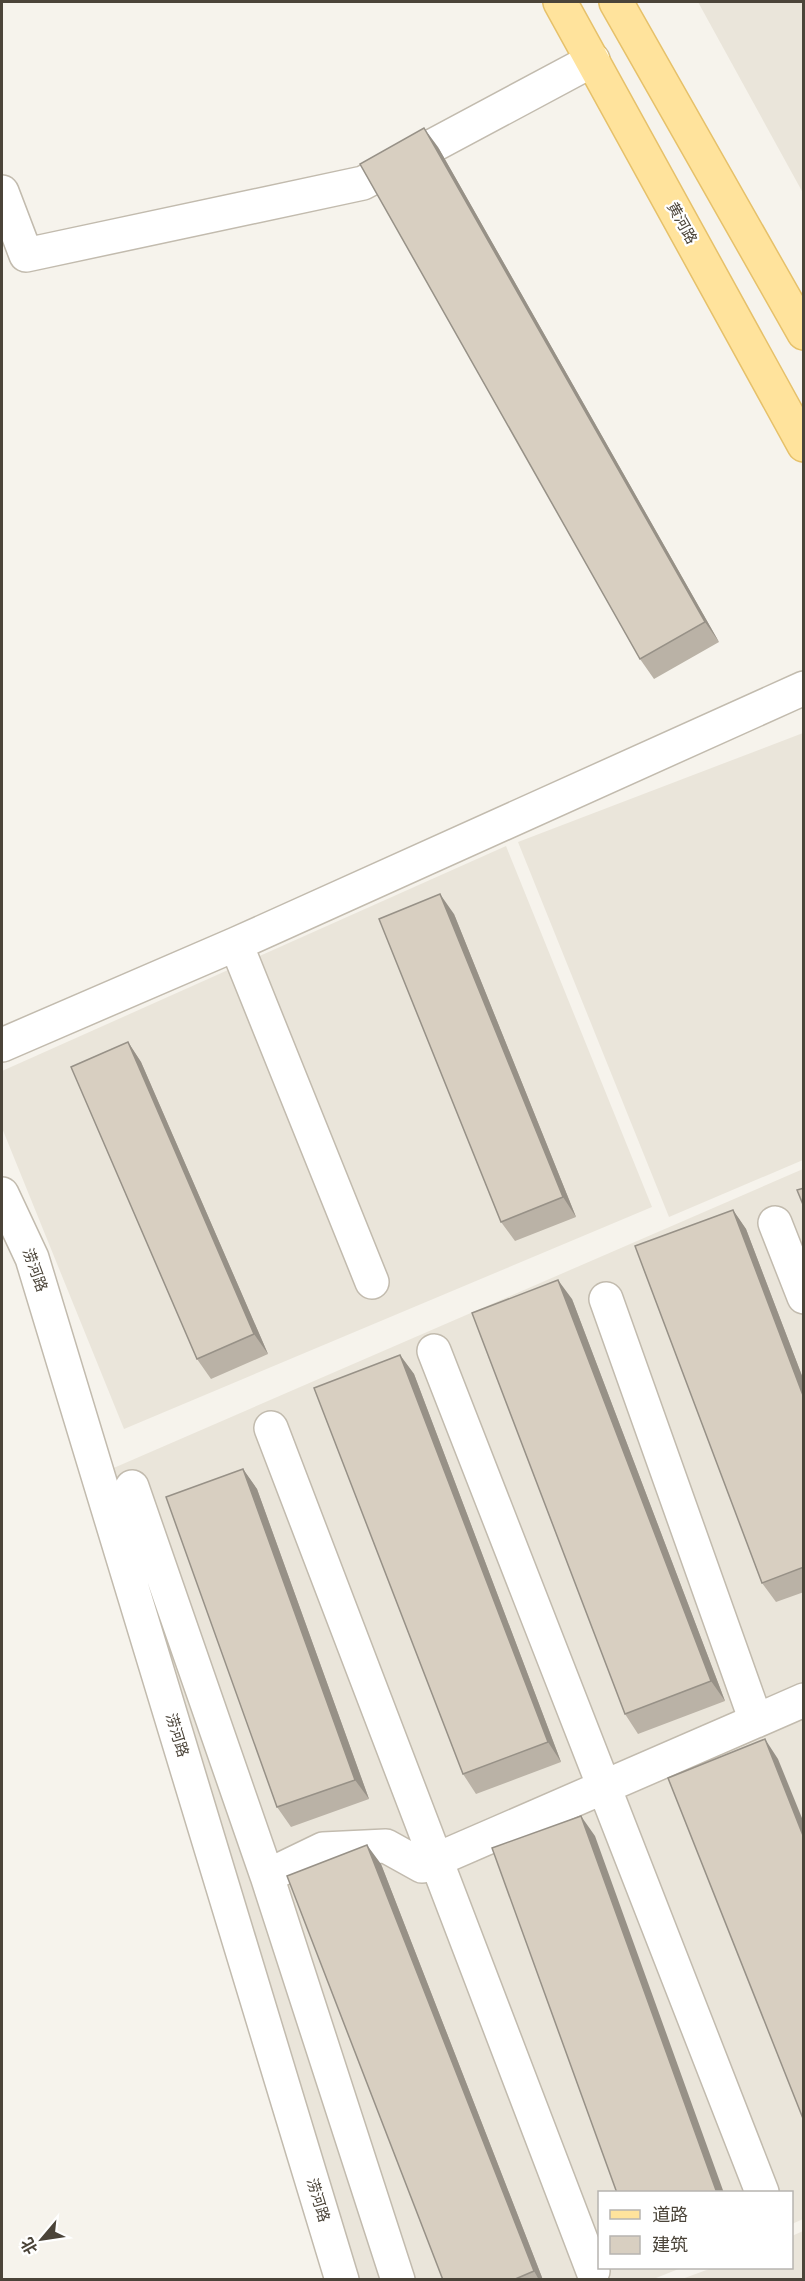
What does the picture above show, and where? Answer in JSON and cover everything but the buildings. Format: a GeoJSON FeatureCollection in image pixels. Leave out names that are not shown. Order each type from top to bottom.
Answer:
{"type":"FeatureCollection","features":[{"type":"Feature","properties":{"kind":"main road","name":"黄河路"},"geometry":{"type":"LineString","coordinates":[[560,2],[804,445]]}},
{"type":"Feature","properties":{"kind":"main road"},"geometry":{"type":"LineString","coordinates":[[616,2],[804,333]]}},
{"type":"Feature","properties":{"kind":"street"},"geometry":{"type":"LineString","coordinates":[[5,211],[26,255],[363,183],[593,60]]}},
{"type":"Feature","properties":{"kind":"street"},"geometry":{"type":"LineString","coordinates":[[2,1045],[236,944],[804,688]]}},
{"type":"Feature","properties":{"kind":"street"},"geometry":{"type":"LineString","coordinates":[[236,944],[372,1282]]}},
{"type":"Feature","properties":{"kind":"street","name":"涝河路"},"geometry":{"type":"LineString","coordinates":[[2,1194],[36,1269],[342,2280]]}},
{"type":"Feature","properties":{"kind":"street"},"geometry":{"type":"LineString","coordinates":[[774,1223],[804,1297]]}},
{"type":"Feature","properties":{"kind":"street"},"geometry":{"type":"LineString","coordinates":[[606,1299],[756,1721]]}},
{"type":"Feature","properties":{"kind":"street"},"geometry":{"type":"LineString","coordinates":[[434,1351],[761,2191]]}},
{"type":"Feature","properties":{"kind":"street"},"geometry":{"type":"LineString","coordinates":[[272,1428],[593,2271]]}},
{"type":"Feature","properties":{"kind":"street"},"geometry":{"type":"LineString","coordinates":[[132,1487],[267,1876],[398,2280]]}},
{"type":"Feature","properties":{"kind":"street"},"geometry":{"type":"LineString","coordinates":[[267,1876],[323,1849],[386,1846],[422,1866],[804,1700]]}},
{"type":"Feature","properties":{"kind":"shaded area"},"geometry":{"type":"Polygon","coordinates":[[[698,2],[803,2],[803,193],[698,2]]]}},
{"type":"Feature","properties":{"kind":"shaded area"},"geometry":{"type":"Polygon","coordinates":[[[803,733],[803,1160],[669,1217],[518,842],[803,733]]]}},
{"type":"Feature","properties":{"kind":"shaded area"},"geometry":{"type":"Polygon","coordinates":[[[506,846],[652,1207],[124,1429],[2,1128],[2,1071],[506,846]]]}},
{"type":"Feature","properties":{"kind":"shaded area"},"geometry":{"type":"Polygon","coordinates":[[[803,1169],[803,2219],[793,2224],[793,2191],[598,2191],[598,2269],[678,2269],[651,2280],[359,2279],[109,1470],[803,1169]]]}},
{"type":"Feature","properties":{"kind":"shaded area"},"geometry":{"type":"Polygon","coordinates":[[[803,2231],[803,2279],[682,2279],[709,2269],[793,2269],[793,2236],[803,2231]]]}}]}
